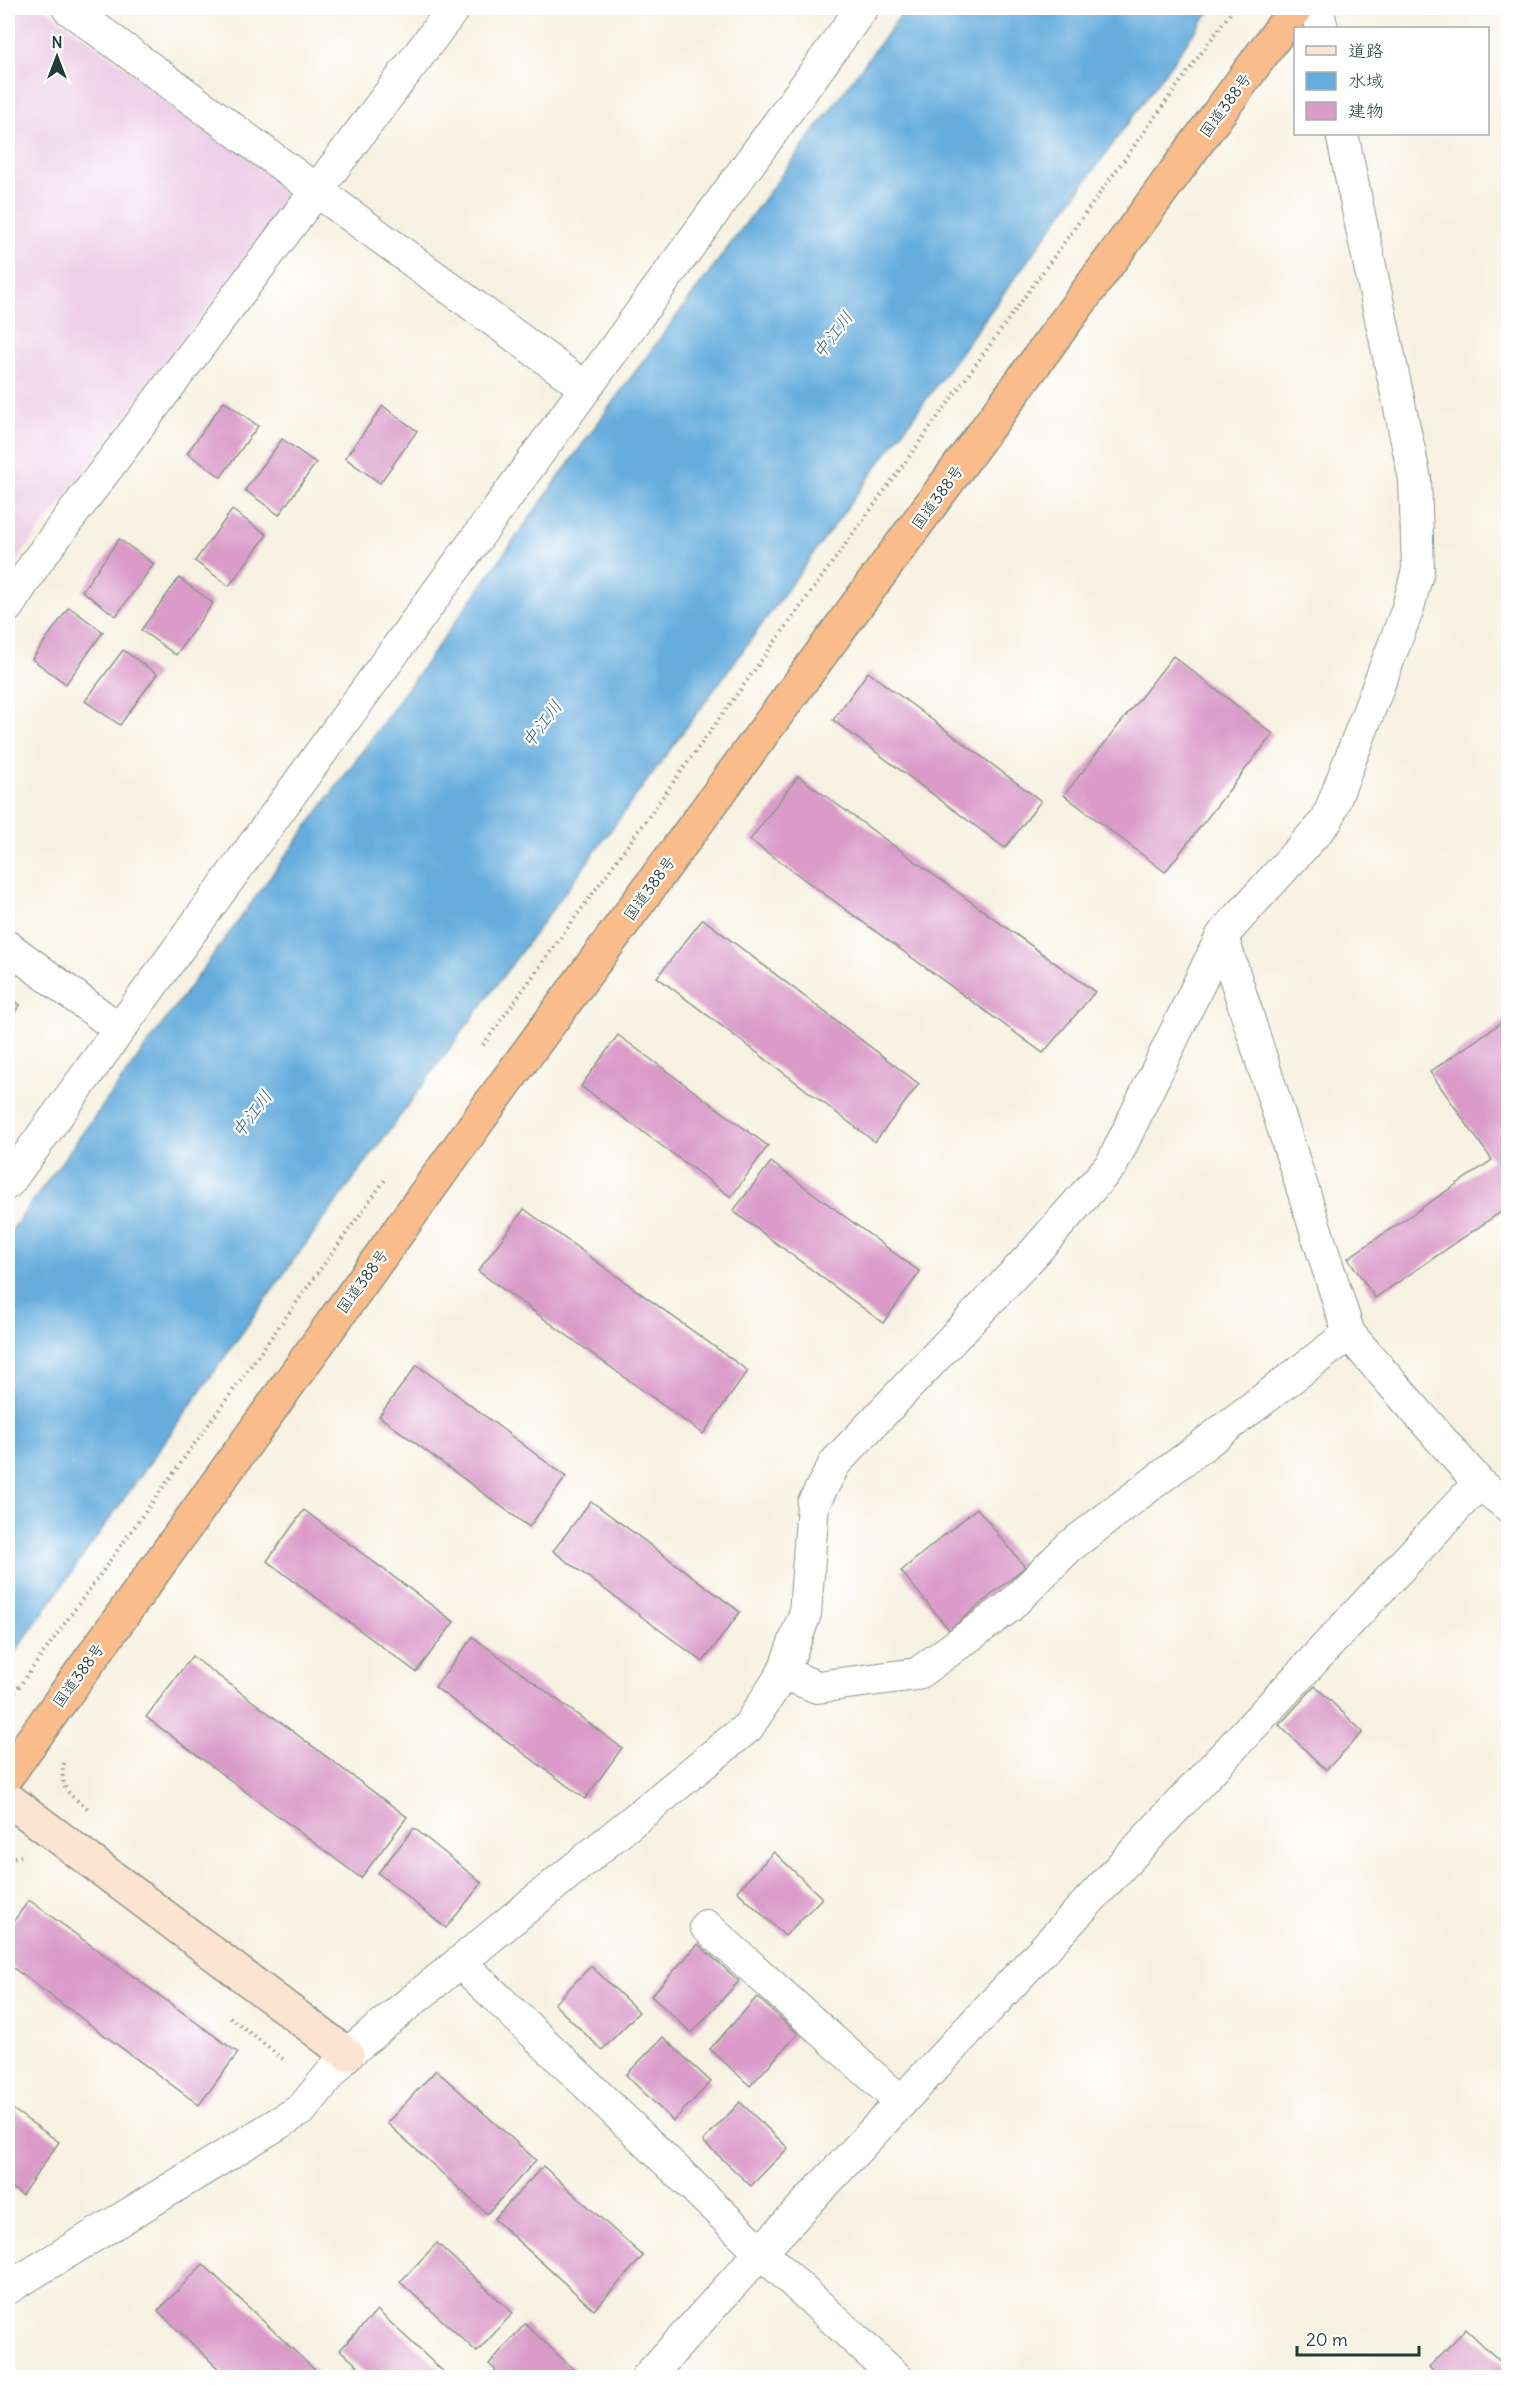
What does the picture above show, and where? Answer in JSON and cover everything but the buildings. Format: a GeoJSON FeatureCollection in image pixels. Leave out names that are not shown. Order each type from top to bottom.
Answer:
{"type":"FeatureCollection","features":[{"type":"Feature","properties":{"kind":"highway","name":"国道388号"},"geometry":{"type":"LineString","coordinates":[[8,1774],[483,1113],[1296,8]]}},
{"type":"Feature","properties":{"kind":"street"},"geometry":{"type":"LineString","coordinates":[[8,606],[37,561],[454,8]]}},
{"type":"Feature","properties":{"kind":"street"},"geometry":{"type":"LineString","coordinates":[[8,1183],[862,8]]}},
{"type":"Feature","properties":{"kind":"street"},"geometry":{"type":"LineString","coordinates":[[1317,8],[1322,27]]}},
{"type":"Feature","properties":{"kind":"street"},"geometry":{"type":"LineString","coordinates":[[74,9],[586,388]]}},
{"type":"Feature","properties":{"kind":"street"},"geometry":{"type":"LineString","coordinates":[[8,2288],[302,2109],[346,2054],[748,1727],[783,1673],[806,1614],[813,1504],[836,1463],[1033,1254],[1112,1164],[1222,936],[1327,820],[1407,611],[1419,570],[1414,479],[1342,135]]}},
{"type":"Feature","properties":{"kind":"street"},"geometry":{"type":"LineString","coordinates":[[1222,936],[1349,1334],[1479,1483],[1509,1506]]}},
{"type":"Feature","properties":{"kind":"street"},"geometry":{"type":"LineString","coordinates":[[8,947],[119,1029]]}},
{"type":"Feature","properties":{"kind":"street"},"geometry":{"type":"LineString","coordinates":[[783,1673],[817,1687],[917,1674],[1009,1607],[1069,1547],[1349,1334]]}},
{"type":"Feature","properties":{"kind":"street"},"geometry":{"type":"LineString","coordinates":[[647,2378],[761,2252],[1479,1483]]}},
{"type":"Feature","properties":{"kind":"street"},"geometry":{"type":"LineString","coordinates":[[8,1799],[346,2054]]}},
{"type":"Feature","properties":{"kind":"street"},"geometry":{"type":"LineString","coordinates":[[706,1926],[901,2102]]}},
{"type":"Feature","properties":{"kind":"street"},"geometry":{"type":"LineString","coordinates":[[460,1962],[761,2252],[897,2378]]}},
{"type":"Feature","properties":{"kind":"path"},"geometry":{"type":"LineString","coordinates":[[477,1053],[1234,8]]}},
{"type":"Feature","properties":{"kind":"path"},"geometry":{"type":"LineString","coordinates":[[8,1702],[393,1169]]}},
{"type":"Feature","properties":{"kind":"shaded area"},"geometry":{"type":"Polygon","coordinates":[[[8,8],[44,8],[297,190],[8,572],[8,8]]]}},
{"type":"Feature","properties":{"kind":"water","name":"中江川"},"geometry":{"type":"Polygon","coordinates":[[[906,8],[1212,8],[293,1261],[8,1662],[8,1235],[372,738],[615,399],[906,8]]]}}]}
